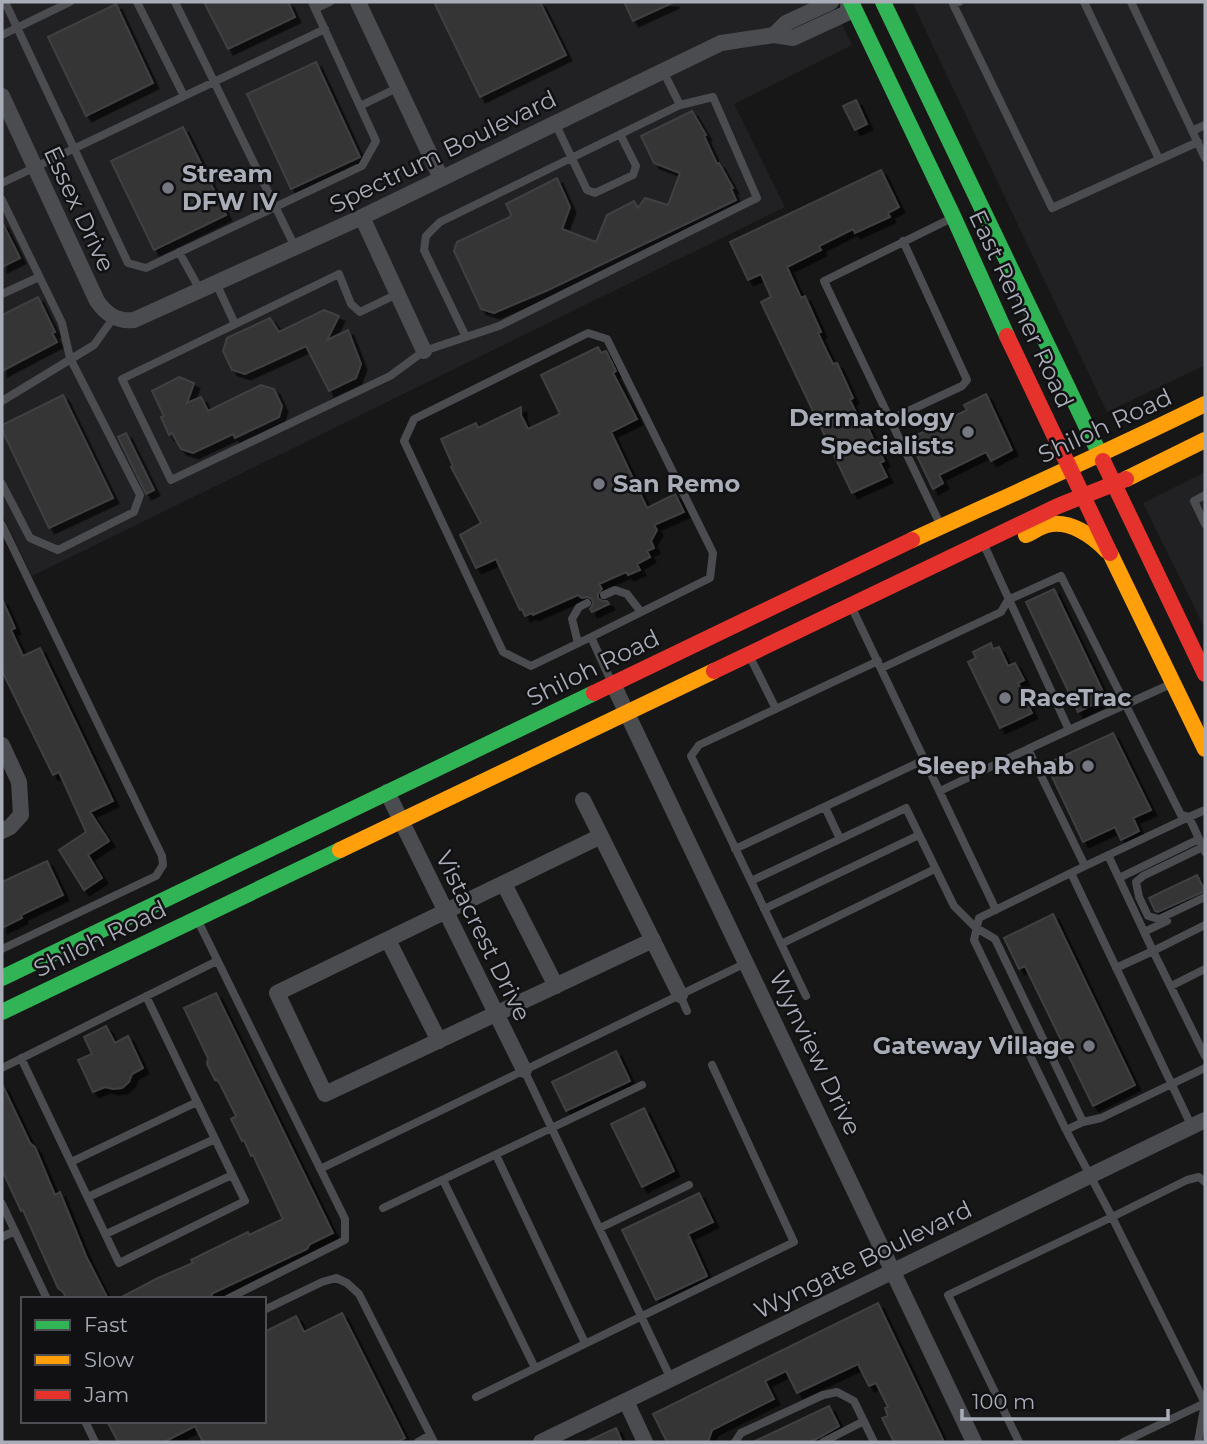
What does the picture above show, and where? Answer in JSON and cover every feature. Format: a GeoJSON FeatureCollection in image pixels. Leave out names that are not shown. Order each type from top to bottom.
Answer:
{"type":"FeatureCollection","features":[{"type":"Feature","properties":{"kind":"main road","name":"East Renner Road"},"geometry":{"type":"LineString","coordinates":[[851,2],[954,218],[1020,366],[1205,749]]}},
{"type":"Feature","properties":{"kind":"main road","name":"East Renner Road"},"geometry":{"type":"LineString","coordinates":[[883,2],[1113,485],[1200,651],[1205,674]]}},
{"type":"Feature","properties":{"kind":"main road","name":"Shiloh Road"},"geometry":{"type":"LineString","coordinates":[[2,978],[836,576],[1069,467],[1100,456],[1205,404]]}},
{"type":"Feature","properties":{"kind":"main road"},"geometry":{"type":"LineString","coordinates":[[985,547],[1058,506],[1113,485],[1205,440]]}},
{"type":"Feature","properties":{"kind":"main road"},"geometry":{"type":"LineString","coordinates":[[985,547],[1049,524],[1074,529],[1097,539],[1113,558]]}},
{"type":"Feature","properties":{"kind":"main road","name":"Shiloh Road"},"geometry":{"type":"LineString","coordinates":[[2,1012],[402,822],[850,604],[917,573],[934,576],[985,547]]}},
{"type":"Feature","properties":{"kind":"main road"},"geometry":{"type":"LineString","coordinates":[[836,576],[850,604]]}},
{"type":"Feature","properties":{"kind":"main road"},"geometry":{"type":"LineString","coordinates":[[1188,714],[1205,721]]}},
{"type":"Feature","properties":{"kind":"main road"},"geometry":{"type":"LineString","coordinates":[[183,891],[196,918]]}},
{"type":"Feature","properties":{"kind":"street"},"geometry":{"type":"LineString","coordinates":[[358,2],[441,178]]}},
{"type":"Feature","properties":{"kind":"street","name":"Spectrum Boulevard"},"geometry":{"type":"LineString","coordinates":[[774,35],[786,23],[831,2]]}},
{"type":"Feature","properties":{"kind":"street","name":"Spectrum Boulevard"},"geometry":{"type":"LineString","coordinates":[[114,317],[124,321],[134,320],[216,283],[362,217],[721,43],[774,35],[793,38],[847,13],[851,2]]}},
{"type":"Feature","properties":{"kind":"street","name":"Essex Drive"},"geometry":{"type":"LineString","coordinates":[[2,96],[97,301],[114,317]]}},
{"type":"Feature","properties":{"kind":"street"},"geometry":{"type":"LineString","coordinates":[[362,217],[424,351]]}},
{"type":"Feature","properties":{"kind":"street","name":"Wynview Drive"},"geometry":{"type":"LineString","coordinates":[[613,684],[974,1442]]}},
{"type":"Feature","properties":{"kind":"street"},"geometry":{"type":"LineString","coordinates":[[2,745],[19,782],[21,815],[2,831]]}},
{"type":"Feature","properties":{"kind":"street","name":"Vistacrest Drive"},"geometry":{"type":"LineString","coordinates":[[387,793],[524,1070]]}},
{"type":"Feature","properties":{"kind":"street"},"geometry":{"type":"LineString","coordinates":[[583,800],[680,995]]}},
{"type":"Feature","properties":{"kind":"street"},"geometry":{"type":"LineString","coordinates":[[601,836],[277,993],[324,1094],[653,940]]}},
{"type":"Feature","properties":{"kind":"street"},"geometry":{"type":"LineString","coordinates":[[504,884],[556,986]]}},
{"type":"Feature","properties":{"kind":"street"},"geometry":{"type":"LineString","coordinates":[[388,940],[439,1041]]}},
{"type":"Feature","properties":{"kind":"street","name":"Wyngate Boulevard"},"geometry":{"type":"LineString","coordinates":[[541,1442],[1198,1123]]}},
{"type":"Feature","properties":{"kind":"street"},"geometry":{"type":"LineString","coordinates":[[626,1401],[645,1442]]}},
{"type":"Feature","properties":{"kind":"lane"},"geometry":{"type":"LineString","coordinates":[[5,2],[128,263],[146,268],[362,166],[376,141],[314,5],[330,2]]}},
{"type":"Feature","properties":{"kind":"lane"},"geometry":{"type":"LineString","coordinates":[[2,35],[70,2]]}},
{"type":"Feature","properties":{"kind":"lane"},"geometry":{"type":"LineString","coordinates":[[137,2],[184,96]]}},
{"type":"Feature","properties":{"kind":"lane"},"geometry":{"type":"LineString","coordinates":[[175,2],[295,247]]}},
{"type":"Feature","properties":{"kind":"lane"},"geometry":{"type":"LineString","coordinates":[[959,2],[953,4],[1052,208],[1198,142]]}},
{"type":"Feature","properties":{"kind":"lane"},"geometry":{"type":"LineString","coordinates":[[1084,2],[1159,159]]}},
{"type":"Feature","properties":{"kind":"lane"},"geometry":{"type":"LineString","coordinates":[[1131,2],[1205,158]]}},
{"type":"Feature","properties":{"kind":"lane"},"geometry":{"type":"LineString","coordinates":[[2,183],[325,29]]}},
{"type":"Feature","properties":{"kind":"lane"},"geometry":{"type":"LineString","coordinates":[[663,71],[680,105]]}},
{"type":"Feature","properties":{"kind":"lane"},"geometry":{"type":"LineString","coordinates":[[360,106],[399,87]]}},
{"type":"Feature","properties":{"kind":"lane"},"geometry":{"type":"LineString","coordinates":[[397,294],[360,312],[351,304],[339,274],[122,379],[171,480],[390,376],[424,351],[466,337],[499,326],[757,198],[713,97],[680,105],[440,222],[426,236],[424,250],[466,337]]}},
{"type":"Feature","properties":{"kind":"lane"},"geometry":{"type":"LineString","coordinates":[[555,123],[587,190],[595,193],[633,174],[636,166],[620,134]]}},
{"type":"Feature","properties":{"kind":"lane"},"geometry":{"type":"LineString","coordinates":[[1192,131],[1205,125]]}},
{"type":"Feature","properties":{"kind":"lane"},"geometry":{"type":"LineString","coordinates":[[2,200],[62,323],[71,358],[140,495],[134,512],[58,550],[30,538],[2,484]]}},
{"type":"Feature","properties":{"kind":"lane"},"geometry":{"type":"LineString","coordinates":[[942,527],[824,281],[954,218]]}},
{"type":"Feature","properties":{"kind":"lane"},"geometry":{"type":"LineString","coordinates":[[889,419],[961,386],[967,380],[903,241]]}},
{"type":"Feature","properties":{"kind":"lane"},"geometry":{"type":"LineString","coordinates":[[179,252],[200,290]]}},
{"type":"Feature","properties":{"kind":"lane"},"geometry":{"type":"LineString","coordinates":[[2,294],[39,277]]}},
{"type":"Feature","properties":{"kind":"lane"},"geometry":{"type":"LineString","coordinates":[[216,283],[235,324]]}},
{"type":"Feature","properties":{"kind":"lane"},"geometry":{"type":"LineString","coordinates":[[2,401],[94,345],[114,317]]}},
{"type":"Feature","properties":{"kind":"lane"},"geometry":{"type":"LineString","coordinates":[[588,333],[607,339],[713,553],[710,578],[641,612],[531,666],[503,652],[404,441],[414,419],[588,333]]}},
{"type":"Feature","properties":{"kind":"lane"},"geometry":{"type":"LineString","coordinates":[[1205,495],[1194,500],[1205,524]]}},
{"type":"Feature","properties":{"kind":"lane"},"geometry":{"type":"LineString","coordinates":[[2,525],[162,856],[163,865],[156,876],[2,949]]}},
{"type":"Feature","properties":{"kind":"lane"},"geometry":{"type":"LineString","coordinates":[[985,547],[1069,730]]}},
{"type":"Feature","properties":{"kind":"lane"},"geometry":{"type":"LineString","coordinates":[[806,996],[691,756],[699,745],[776,709],[1001,612],[1008,600],[1061,576],[1181,815],[1189,817]]}},
{"type":"Feature","properties":{"kind":"lane"},"geometry":{"type":"LineString","coordinates":[[604,595],[615,590],[627,594],[641,612]]}},
{"type":"Feature","properties":{"kind":"lane"},"geometry":{"type":"LineString","coordinates":[[578,643],[572,619],[579,607],[587,603]]}},
{"type":"Feature","properties":{"kind":"lane"},"geometry":{"type":"LineString","coordinates":[[850,604],[996,910]]}},
{"type":"Feature","properties":{"kind":"lane"},"geometry":{"type":"LineString","coordinates":[[591,637],[613,684]]}},
{"type":"Feature","properties":{"kind":"lane"},"geometry":{"type":"LineString","coordinates":[[748,653],[776,709]]}},
{"type":"Feature","properties":{"kind":"lane"},"geometry":{"type":"LineString","coordinates":[[940,791],[1173,683]]}},
{"type":"Feature","properties":{"kind":"lane"},"geometry":{"type":"LineString","coordinates":[[1028,749],[1085,866]]}},
{"type":"Feature","properties":{"kind":"lane"},"geometry":{"type":"LineString","coordinates":[[735,849],[924,760]]}},
{"type":"Feature","properties":{"kind":"lane"},"geometry":{"type":"LineString","coordinates":[[825,807],[840,839]]}},
{"type":"Feature","properties":{"kind":"lane"},"geometry":{"type":"LineString","coordinates":[[751,881],[906,808],[954,906],[975,927],[995,939],[1083,1122]]}},
{"type":"Feature","properties":{"kind":"lane"},"geometry":{"type":"LineString","coordinates":[[1198,1442],[1205,1402],[1066,1130],[974,940],[979,918],[1205,810]]}},
{"type":"Feature","properties":{"kind":"lane"},"geometry":{"type":"LineString","coordinates":[[1189,817],[1202,846]]}},
{"type":"Feature","properties":{"kind":"lane"},"geometry":{"type":"LineString","coordinates":[[764,909],[919,835]]}},
{"type":"Feature","properties":{"kind":"lane"},"geometry":{"type":"LineString","coordinates":[[1119,878],[1202,846]]}},
{"type":"Feature","properties":{"kind":"lane"},"geometry":{"type":"LineString","coordinates":[[1202,846],[1136,882],[1139,897],[1148,916],[1159,919],[1205,897]]}},
{"type":"Feature","properties":{"kind":"lane"},"geometry":{"type":"LineString","coordinates":[[1108,855],[1205,1056]]}},
{"type":"Feature","properties":{"kind":"lane"},"geometry":{"type":"LineString","coordinates":[[781,944],[935,869]]}},
{"type":"Feature","properties":{"kind":"lane"},"geometry":{"type":"LineString","coordinates":[[1071,873],[1172,1084],[1198,1123]]}},
{"type":"Feature","properties":{"kind":"lane"},"geometry":{"type":"LineString","coordinates":[[1144,932],[1205,902]]}},
{"type":"Feature","properties":{"kind":"lane"},"geometry":{"type":"LineString","coordinates":[[196,918],[345,1219],[345,1240],[231,1297]]}},
{"type":"Feature","properties":{"kind":"lane"},"geometry":{"type":"LineString","coordinates":[[1116,968],[1205,925]]}},
{"type":"Feature","properties":{"kind":"lane"},"geometry":{"type":"LineString","coordinates":[[2,1068],[218,961]]}},
{"type":"Feature","properties":{"kind":"lane"},"geometry":{"type":"LineString","coordinates":[[320,1169],[746,963]]}},
{"type":"Feature","properties":{"kind":"lane"},"geometry":{"type":"LineString","coordinates":[[1171,986],[1205,969]]}},
{"type":"Feature","properties":{"kind":"lane"},"geometry":{"type":"LineString","coordinates":[[680,995],[687,1012]]}},
{"type":"Feature","properties":{"kind":"lane"},"geometry":{"type":"LineString","coordinates":[[21,1058],[119,1263],[245,1201],[146,996]]}},
{"type":"Feature","properties":{"kind":"lane"},"geometry":{"type":"LineString","coordinates":[[475,1397],[794,1242],[712,1065]]}},
{"type":"Feature","properties":{"kind":"lane"},"geometry":{"type":"LineString","coordinates":[[1066,1130],[1101,1118],[1205,1068]]}},
{"type":"Feature","properties":{"kind":"lane"},"geometry":{"type":"LineString","coordinates":[[524,1070],[671,1379]]}},
{"type":"Feature","properties":{"kind":"lane"},"geometry":{"type":"LineString","coordinates":[[383,1208],[642,1085]]}},
{"type":"Feature","properties":{"kind":"lane"},"geometry":{"type":"LineString","coordinates":[[71,1162],[197,1102]]}},
{"type":"Feature","properties":{"kind":"lane"},"geometry":{"type":"LineString","coordinates":[[88,1197],[215,1139]]}},
{"type":"Feature","properties":{"kind":"lane"},"geometry":{"type":"LineString","coordinates":[[496,1155],[585,1343]]}},
{"type":"Feature","properties":{"kind":"lane"},"geometry":{"type":"LineString","coordinates":[[106,1234],[232,1175]]}},
{"type":"Feature","properties":{"kind":"lane"},"geometry":{"type":"LineString","coordinates":[[1019,1442],[948,1295],[1187,1180],[1199,1177],[1205,1182]]}},
{"type":"Feature","properties":{"kind":"lane"},"geometry":{"type":"LineString","coordinates":[[443,1180],[535,1368]]}},
{"type":"Feature","properties":{"kind":"lane"},"geometry":{"type":"LineString","coordinates":[[600,1228],[690,1185]]}},
{"type":"Feature","properties":{"kind":"lane"},"geometry":{"type":"LineString","coordinates":[[2,1204],[46,1297]]}},
{"type":"Feature","properties":{"kind":"lane"},"geometry":{"type":"LineString","coordinates":[[2,1237],[15,1231]]}},
{"type":"Feature","properties":{"kind":"lane"},"geometry":{"type":"LineString","coordinates":[[266,1309],[322,1282],[337,1278],[359,1294],[432,1439],[418,1442]]}},
{"type":"Feature","properties":{"kind":"lane"},"geometry":{"type":"LineString","coordinates":[[735,1442],[741,1433],[823,1395],[837,1392],[854,1401],[874,1442]]}},
{"type":"Feature","properties":{"kind":"lane"},"geometry":{"type":"LineString","coordinates":[[1123,1442],[1205,1402]]}},
{"type":"Feature","properties":{"kind":"lane"},"geometry":{"type":"LineString","coordinates":[[822,1442],[864,1421]]}},
{"type":"Feature","properties":{"kind":"lane"},"geometry":{"type":"LineString","coordinates":[[86,1423],[95,1442]]}},
{"type":"Feature","properties":{"kind":"shaded area"},"geometry":{"type":"Polygon","coordinates":[[[2,2],[831,2],[852,45],[734,104],[785,207],[32,576],[2,514],[2,2]]]}},
{"type":"Feature","properties":{"kind":"shaded area"},"geometry":{"type":"Polygon","coordinates":[[[912,2],[1205,2],[1205,365],[1107,412],[912,2]]]}},
{"type":"Feature","properties":{"kind":"shaded area"},"geometry":{"type":"Polygon","coordinates":[[[1205,472],[1205,629],[1143,503],[1205,472]]]}},
{"type":"Feature","properties":{"kind":"building"},"geometry":{"type":"Polygon","coordinates":[[[204,2],[288,2],[295,17],[228,49],[204,2]]]}},
{"type":"Feature","properties":{"kind":"building"},"geometry":{"type":"Polygon","coordinates":[[[434,2],[540,2],[566,55],[480,97],[434,2]]]}},
{"type":"Feature","properties":{"kind":"building"},"geometry":{"type":"Polygon","coordinates":[[[624,2],[674,2],[633,21],[624,2]]]}},
{"type":"Feature","properties":{"kind":"building"},"geometry":{"type":"Polygon","coordinates":[[[116,4],[153,83],[86,116],[48,37],[116,4]]]}},
{"type":"Feature","properties":{"kind":"building"},"geometry":{"type":"Polygon","coordinates":[[[316,62],[360,157],[291,189],[247,94],[316,62]]]}},
{"type":"Feature","properties":{"kind":"building"},"geometry":{"type":"Polygon","coordinates":[[[856,100],[867,124],[855,130],[843,106],[856,100]]]}},
{"type":"Feature","properties":{"kind":"building"},"geometry":{"type":"Polygon","coordinates":[[[692,111],[706,135],[704,136],[717,164],[719,163],[733,188],[731,189],[736,200],[548,290],[494,313],[481,309],[454,251],[457,242],[510,217],[506,204],[557,178],[570,207],[562,229],[596,242],[607,215],[634,201],[638,208],[645,198],[668,205],[680,173],[654,163],[641,136],[692,111]]]}},
{"type":"Feature","properties":{"kind":"building","name":"Stream DFW IV"},"geometry":{"type":"Polygon","coordinates":[[[183,127],[226,215],[154,250],[111,161],[183,127]]]}},
{"type":"Feature","properties":{"kind":"building"},"geometry":{"type":"Polygon","coordinates":[[[881,170],[899,207],[888,213],[890,217],[855,233],[853,229],[819,246],[821,250],[787,267],[801,298],[805,296],[833,364],[837,363],[859,419],[864,427],[867,426],[884,461],[880,463],[887,477],[852,493],[761,302],[771,297],[761,274],[748,280],[730,242],[881,170]]]}},
{"type":"Feature","properties":{"kind":"building"},"geometry":{"type":"Polygon","coordinates":[[[2,222],[20,258],[2,267],[2,222]]]}},
{"type":"Feature","properties":{"kind":"building"},"geometry":{"type":"Polygon","coordinates":[[[38,297],[57,342],[2,371],[2,315],[38,297]]]}},
{"type":"Feature","properties":{"kind":"building"},"geometry":{"type":"Polygon","coordinates":[[[324,310],[339,316],[327,340],[348,330],[361,364],[356,378],[329,391],[306,346],[245,374],[232,370],[223,351],[227,338],[270,318],[279,332],[324,310]]]}},
{"type":"Feature","properties":{"kind":"building","name":"San Remo"},"geometry":{"type":"Polygon","coordinates":[[[598,347],[601,353],[606,351],[616,371],[613,373],[637,419],[611,432],[647,508],[675,494],[684,512],[654,525],[657,530],[651,541],[654,548],[647,551],[650,557],[637,564],[640,570],[628,575],[626,572],[599,584],[602,589],[598,598],[609,604],[592,612],[592,599],[578,595],[525,616],[496,559],[476,568],[460,535],[481,523],[451,467],[453,466],[441,439],[476,423],[478,428],[521,407],[521,415],[528,429],[560,414],[541,375],[598,347]]]}},
{"type":"Feature","properties":{"kind":"building"},"geometry":{"type":"Polygon","coordinates":[[[179,377],[194,383],[187,403],[201,397],[208,411],[261,385],[274,389],[282,406],[279,417],[235,438],[233,434],[193,453],[181,449],[172,433],[169,435],[161,417],[164,416],[152,391],[179,377]]]}},
{"type":"Feature","properties":{"kind":"building","name":"Dermatology Specialists"},"geometry":{"type":"Polygon","coordinates":[[[986,394],[1012,450],[991,461],[986,452],[939,475],[943,483],[933,489],[909,439],[967,410],[964,405],[986,394]]]}},
{"type":"Feature","properties":{"kind":"building"},"geometry":{"type":"Polygon","coordinates":[[[63,395],[113,498],[49,528],[2,425],[63,395]]]}},
{"type":"Feature","properties":{"kind":"building"},"geometry":{"type":"Polygon","coordinates":[[[126,433],[154,490],[146,494],[118,437],[126,433]]]}},
{"type":"Feature","properties":{"kind":"building","name":"RaceTrac"},"geometry":{"type":"Polygon","coordinates":[[[1054,589],[1106,698],[1078,712],[1026,602],[1054,589]]]}},
{"type":"Feature","properties":{"kind":"building"},"geometry":{"type":"Polygon","coordinates":[[[2,599],[15,628],[11,630],[23,656],[40,648],[113,801],[90,812],[109,841],[88,855],[102,878],[84,890],[59,850],[86,832],[59,772],[53,775],[2,671],[2,599]]]}},
{"type":"Feature","properties":{"kind":"building","name":"RaceTrac"},"geometry":{"type":"Polygon","coordinates":[[[991,643],[993,649],[999,647],[1008,666],[1015,663],[1024,680],[1018,683],[1032,713],[1000,728],[968,662],[976,658],[973,652],[991,643]]]}},
{"type":"Feature","properties":{"kind":"building"},"geometry":{"type":"Polygon","coordinates":[[[1113,733],[1151,810],[1133,818],[1139,831],[1121,840],[1115,827],[1083,842],[1046,764],[1113,733]]]}},
{"type":"Feature","properties":{"kind":"building"},"geometry":{"type":"Polygon","coordinates":[[[47,861],[63,895],[21,915],[22,918],[2,928],[2,882],[47,861]]]}},
{"type":"Feature","properties":{"kind":"building"},"geometry":{"type":"Polygon","coordinates":[[[1197,875],[1205,891],[1155,911],[1149,898],[1197,875]]]}},
{"type":"Feature","properties":{"kind":"building","name":"Gateway Village"},"geometry":{"type":"Polygon","coordinates":[[[1053,914],[1135,1085],[1093,1106],[1025,966],[1019,969],[1004,938],[1053,914]]]}},
{"type":"Feature","properties":{"kind":"building"},"geometry":{"type":"Polygon","coordinates":[[[216,993],[333,1233],[310,1244],[307,1249],[211,1294],[213,1297],[122,1297],[193,1263],[191,1260],[248,1232],[249,1235],[283,1219],[253,1155],[251,1156],[231,1119],[236,1116],[207,1064],[208,1058],[184,1008],[216,993]]]}},
{"type":"Feature","properties":{"kind":"building"},"geometry":{"type":"Polygon","coordinates":[[[106,1026],[115,1043],[128,1036],[143,1068],[132,1074],[129,1082],[122,1088],[105,1087],[93,1092],[78,1060],[92,1054],[84,1037],[106,1026]]]}},
{"type":"Feature","properties":{"kind":"building"},"geometry":{"type":"Polygon","coordinates":[[[616,1051],[630,1081],[566,1111],[552,1082],[616,1051]]]}},
{"type":"Feature","properties":{"kind":"building"},"geometry":{"type":"Polygon","coordinates":[[[2,1084],[30,1143],[35,1147],[55,1195],[60,1192],[86,1256],[107,1297],[66,1297],[58,1288],[2,1170],[2,1084]]]}},
{"type":"Feature","properties":{"kind":"building"},"geometry":{"type":"Polygon","coordinates":[[[644,1108],[674,1171],[642,1187],[611,1124],[644,1108]]]}},
{"type":"Feature","properties":{"kind":"building"},"geometry":{"type":"Polygon","coordinates":[[[699,1193],[713,1222],[688,1234],[707,1276],[656,1300],[622,1230],[699,1193]]]}},
{"type":"Feature","properties":{"kind":"building"},"geometry":{"type":"Polygon","coordinates":[[[878,1303],[944,1442],[894,1442],[882,1418],[888,1416],[885,1408],[888,1407],[876,1383],[869,1386],[858,1364],[797,1393],[786,1371],[765,1381],[774,1399],[712,1430],[708,1442],[667,1442],[653,1414],[878,1303]]]}},
{"type":"Feature","properties":{"kind":"building"},"geometry":{"type":"Polygon","coordinates":[[[342,1313],[405,1438],[397,1442],[203,1442],[195,1426],[164,1442],[118,1442],[108,1423],[266,1423],[266,1331],[296,1316],[304,1332],[342,1313]]]}},
{"type":"Feature","properties":{"kind":"building"},"geometry":{"type":"Polygon","coordinates":[[[829,1406],[839,1426],[818,1438],[809,1442],[753,1442],[829,1406]]]}},
{"type":"Feature","properties":{"kind":"building"},"geometry":{"type":"Polygon","coordinates":[[[616,1428],[622,1442],[586,1442],[616,1428]]]}},
{"type":"Feature","properties":{"kind":"traffic: fast"},"geometry":{"type":"LineString","coordinates":[[851,2],[1007,336]]}},
{"type":"Feature","properties":{"kind":"traffic: fast"},"geometry":{"type":"LineString","coordinates":[[883,2],[1103,461]]}},
{"type":"Feature","properties":{"kind":"traffic: fast"},"geometry":{"type":"LineString","coordinates":[[2,978],[594,693]]}},
{"type":"Feature","properties":{"kind":"traffic: fast"},"geometry":{"type":"LineString","coordinates":[[2,1012],[340,850]]}},
{"type":"Feature","properties":{"kind":"traffic: slow"},"geometry":{"type":"LineString","coordinates":[[912,540],[1205,404]]}},
{"type":"Feature","properties":{"kind":"traffic: slow"},"geometry":{"type":"LineString","coordinates":[[1126,479],[1205,440]]}},
{"type":"Feature","properties":{"kind":"traffic: slow"},"geometry":{"type":"LineString","coordinates":[[1026,535],[1047,525],[1064,524],[1088,535],[1107,551]]}},
{"type":"Feature","properties":{"kind":"traffic: slow"},"geometry":{"type":"LineString","coordinates":[[1110,553],[1205,749]]}},
{"type":"Feature","properties":{"kind":"traffic: slow"},"geometry":{"type":"LineString","coordinates":[[340,850],[714,671]]}},
{"type":"Feature","properties":{"kind":"traffic: jam"},"geometry":{"type":"LineString","coordinates":[[1007,336],[1110,553]]}},
{"type":"Feature","properties":{"kind":"traffic: jam"},"geometry":{"type":"LineString","coordinates":[[1103,461],[1205,674]]}},
{"type":"Feature","properties":{"kind":"traffic: jam"},"geometry":{"type":"LineString","coordinates":[[714,671],[1058,506],[1126,479]]}},
{"type":"Feature","properties":{"kind":"traffic: jam"},"geometry":{"type":"LineString","coordinates":[[594,693],[912,540]]}},
{"type":"Feature","properties":{"kind":"place","name":"Stream DFW IV"},"geometry":{"type":"Point","coordinates":[168,188]}},
{"type":"Feature","properties":{"kind":"place","name":"Dermatology Specialists"},"geometry":{"type":"Point","coordinates":[968,432]}},
{"type":"Feature","properties":{"kind":"place","name":"San Remo"},"geometry":{"type":"Point","coordinates":[599,484]}},
{"type":"Feature","properties":{"kind":"place","name":"RaceTrac"},"geometry":{"type":"Point","coordinates":[1005,698]}},
{"type":"Feature","properties":{"kind":"place","name":"Sleep Rehab"},"geometry":{"type":"Point","coordinates":[1088,766]}},
{"type":"Feature","properties":{"kind":"place","name":"Gateway Village"},"geometry":{"type":"Point","coordinates":[1089,1046]}}]}
